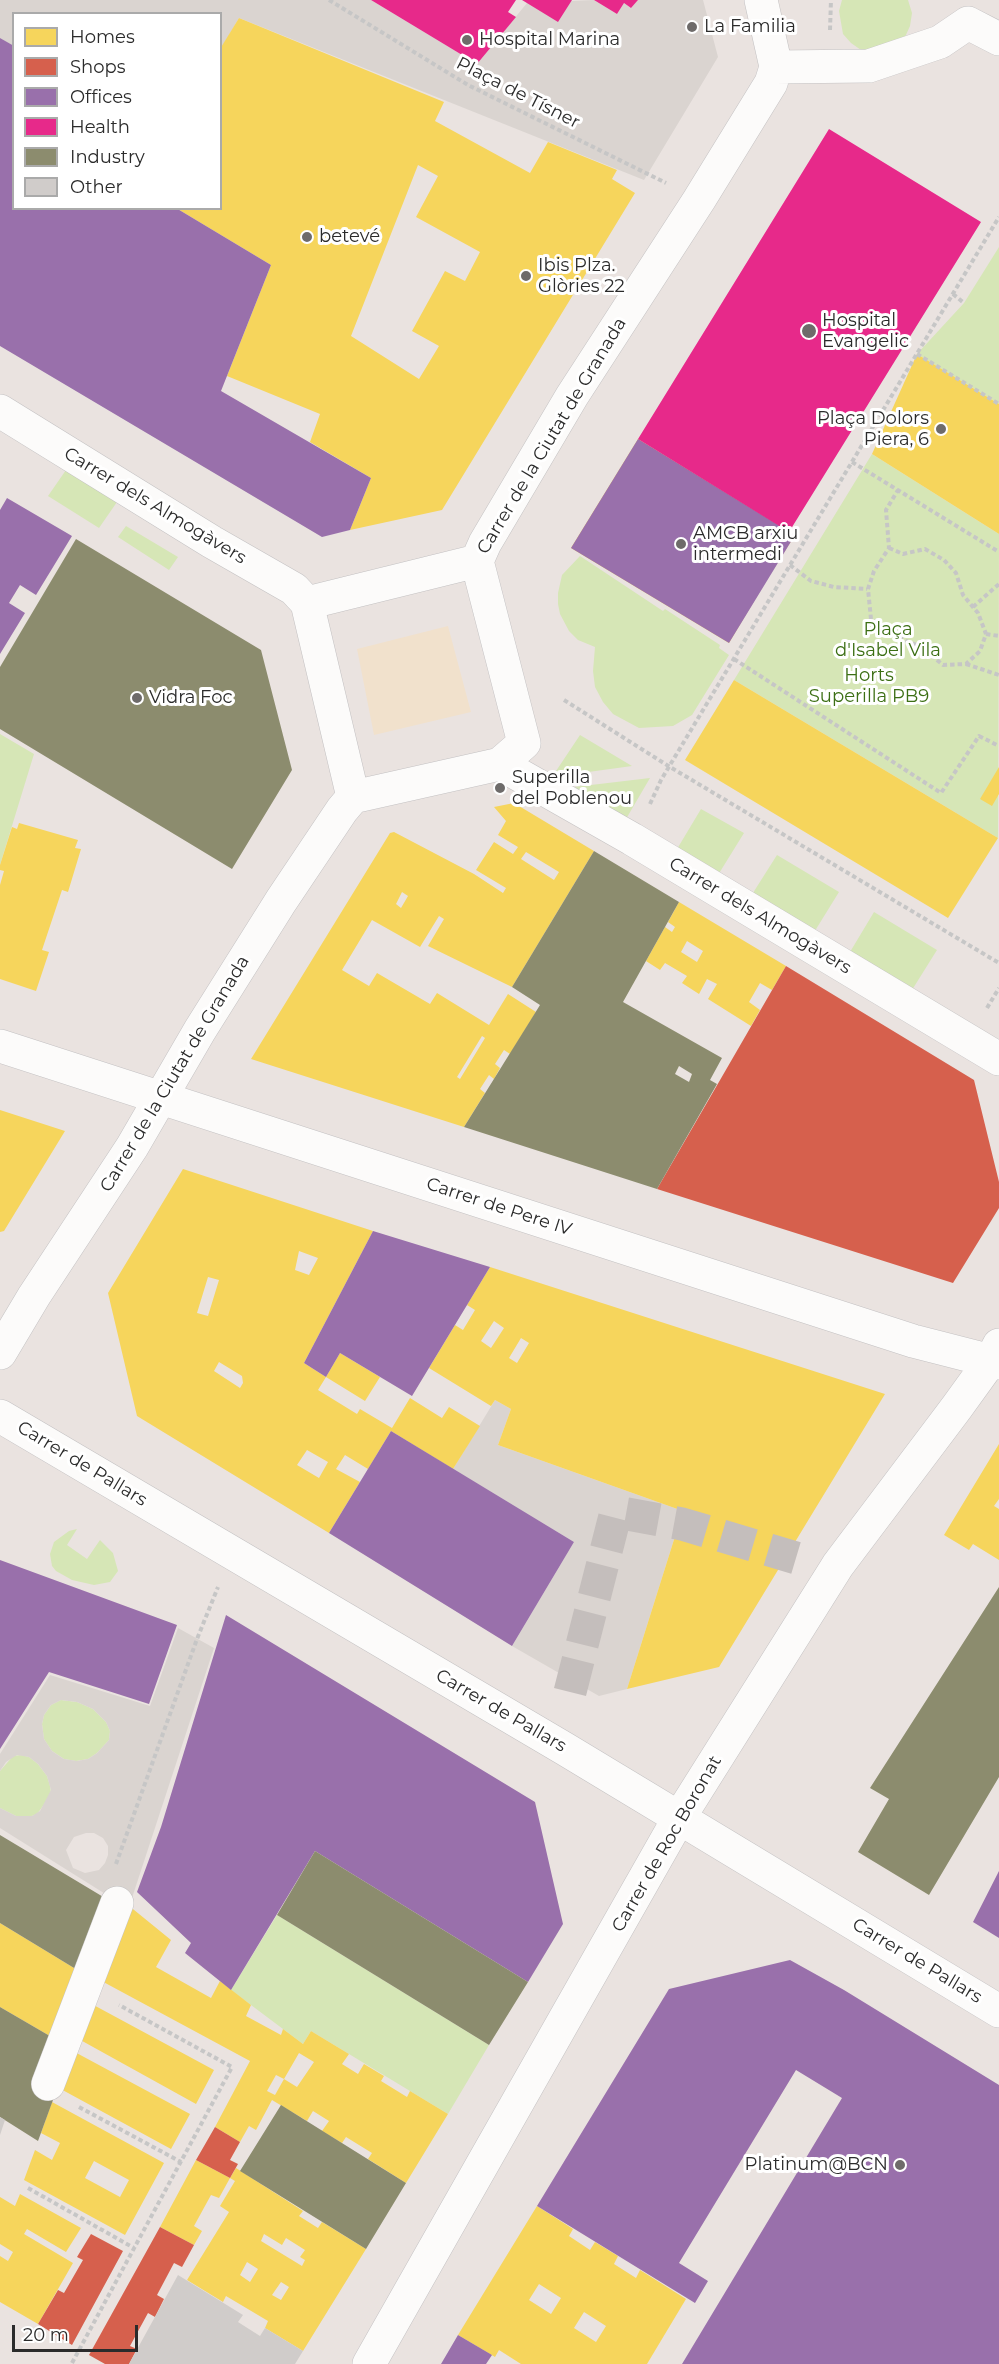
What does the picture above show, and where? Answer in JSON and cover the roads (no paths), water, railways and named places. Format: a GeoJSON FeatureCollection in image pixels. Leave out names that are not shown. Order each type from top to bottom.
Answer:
{"type":"FeatureCollection","features":[{"type":"Feature","properties":{"kind":"street"},"geometry":{"type":"LineString","coordinates":[[761,0],[776,67],[869,66],[940,42],[965,12],[999,39]]}},
{"type":"Feature","properties":{"kind":"street","name":"Carrer de la Ciutat de Granada"},"geometry":{"type":"LineString","coordinates":[[477,561],[484,543],[572,396],[699,200],[771,83],[776,67]]}},
{"type":"Feature","properties":{"kind":"street","name":"Carrer dels Almogàvers"},"geometry":{"type":"LineString","coordinates":[[0,411],[212,542],[294,589],[307,603]]}},
{"type":"Feature","properties":{"kind":"street"},"geometry":{"type":"LineString","coordinates":[[477,561],[524,743],[510,770],[353,797],[307,603],[477,561]]}},
{"type":"Feature","properties":{"kind":"street","name":"Carrer dels Almogàvers"},"geometry":{"type":"LineString","coordinates":[[510,770],[632,839],[999,1059]]}},
{"type":"Feature","properties":{"kind":"street","name":"Carrer de la Ciutat de Granada"},"geometry":{"type":"LineString","coordinates":[[0,1353],[162,1097],[200,1030],[281,901],[353,797]]}},
{"type":"Feature","properties":{"kind":"street","name":"Carrer de Pere IV"},"geometry":{"type":"LineString","coordinates":[[0,1046],[901,1337],[996,1356]]}},
{"type":"Feature","properties":{"kind":"street","name":"Carrer de Roc Boronat"},"geometry":{"type":"LineString","coordinates":[[369,2364],[680,1818],[838,1565],[996,1356]]}},
{"type":"Feature","properties":{"kind":"street","name":"Carrer de Pallars"},"geometry":{"type":"LineString","coordinates":[[0,1416],[680,1818],[999,2011]]}},
{"type":"Feature","properties":{"kind":"street"},"geometry":{"type":"LineString","coordinates":[[59,2093],[117,1903]]}},
{"type":"Feature","properties":{"kind":"tunnel"},"geometry":{"type":"LineString","coordinates":[[570,1692],[616,1512],[682,1524],[796,1558]]}},
{"type":"Feature","properties":{"kind":"place","name":"La Familia"},"geometry":{"type":"Point","coordinates":[692,27]}},
{"type":"Feature","properties":{"kind":"place","name":"Hospital Marina"},"geometry":{"type":"Point","coordinates":[467,40]}},
{"type":"Feature","properties":{"kind":"place","name":"betevé"},"geometry":{"type":"Point","coordinates":[307,237]}},
{"type":"Feature","properties":{"kind":"place","name":"Ibis Plza. Glòries 22"},"geometry":{"type":"Point","coordinates":[526,276]}},
{"type":"Feature","properties":{"kind":"place","name":"Hospital Evangelic"},"geometry":{"type":"Point","coordinates":[809,331]}},
{"type":"Feature","properties":{"kind":"place","name":"Plaça Dolors Piera, 6"},"geometry":{"type":"Point","coordinates":[941,429]}},
{"type":"Feature","properties":{"kind":"place","name":"AMCB arxiu intermedi"},"geometry":{"type":"Point","coordinates":[681,544]}},
{"type":"Feature","properties":{"kind":"place","name":"Vidra Foc"},"geometry":{"type":"Point","coordinates":[137,698]}},
{"type":"Feature","properties":{"kind":"place","name":"Superilla del Poblenou"},"geometry":{"type":"Point","coordinates":[500,788]}},
{"type":"Feature","properties":{"kind":"place","name":"Platinum@BCN"},"geometry":{"type":"Point","coordinates":[900,2165]}},
{"type":"Feature","properties":{"kind":"park label","name":"Plaça d'Isabel Vila"},"geometry":{"type":"Point","coordinates":[888,640]}},
{"type":"Feature","properties":{"kind":"park label","name":"Horts Superilla PB9"},"geometry":{"type":"Point","coordinates":[869,686]}}]}
